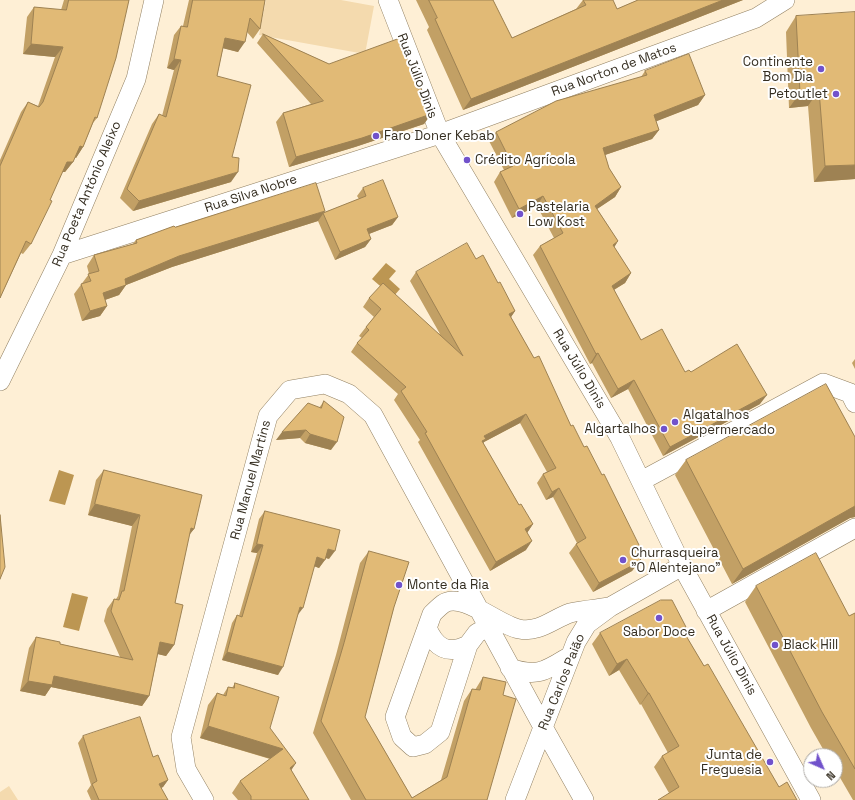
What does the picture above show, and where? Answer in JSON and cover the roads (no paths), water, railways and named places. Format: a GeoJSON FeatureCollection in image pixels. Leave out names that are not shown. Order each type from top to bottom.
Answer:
{"type":"FeatureCollection","features":[{"type":"Feature","properties":{"kind":"street","name":"Rua Poeta António Aleixo"},"geometry":{"type":"LineString","coordinates":[[0,381],[62,255],[136,79],[154,0]]}},
{"type":"Feature","properties":{"kind":"street","name":"Rua Júlio Dinis"},"geometry":{"type":"LineString","coordinates":[[388,0],[440,134],[620,438],[682,566],[811,800]]}},
{"type":"Feature","properties":{"kind":"street","name":"Rua Norton de Matos"},"geometry":{"type":"LineString","coordinates":[[440,134],[756,18],[785,0]]}},
{"type":"Feature","properties":{"kind":"street","name":"Rua Silva Nobre"},"geometry":{"type":"LineString","coordinates":[[62,255],[440,134]]}},
{"type":"Feature","properties":{"kind":"street"},"geometry":{"type":"LineString","coordinates":[[641,481],[823,383],[850,393],[855,403]]}},
{"type":"Feature","properties":{"kind":"street","name":"Rua Manuel Martins"},"geometry":{"type":"LineString","coordinates":[[204,800],[186,769],[181,736],[268,416],[290,390],[325,384],[349,394],[373,415],[510,668],[584,800]]}},
{"type":"Feature","properties":{"kind":"street"},"geometry":{"type":"LineString","coordinates":[[706,611],[855,528]]}},
{"type":"Feature","properties":{"kind":"street","name":"Rua Carlos Paião"},"geometry":{"type":"LineString","coordinates":[[514,800],[570,656],[576,642],[587,624],[610,608],[682,566]]}},
{"type":"Feature","properties":{"kind":"street"},"geometry":{"type":"LineString","coordinates":[[488,626],[477,633],[468,645],[440,732],[425,744],[413,747],[402,737],[395,717],[432,614],[444,603],[461,601],[478,609],[499,622],[519,629],[543,627],[570,614],[610,608]]}},
{"type":"Feature","properties":{"kind":"street"},"geometry":{"type":"LineString","coordinates":[[427,628],[432,639],[444,649],[458,650],[468,645]]}},
{"type":"Feature","properties":{"kind":"street"},"geometry":{"type":"LineString","coordinates":[[510,668],[523,673],[544,672],[570,656]]}},
{"type":"Feature","properties":{"kind":"place","name":"Continente Bom Dia"},"geometry":{"type":"Point","coordinates":[821,69]}},
{"type":"Feature","properties":{"kind":"place","name":"Petoutlet"},"geometry":{"type":"Point","coordinates":[836,94]}},
{"type":"Feature","properties":{"kind":"place","name":"Faro Doner Kebab"},"geometry":{"type":"Point","coordinates":[376,136]}},
{"type":"Feature","properties":{"kind":"place","name":"Crédito Agrícola"},"geometry":{"type":"Point","coordinates":[467,160]}},
{"type":"Feature","properties":{"kind":"place","name":"Pastelaria Low Kost"},"geometry":{"type":"Point","coordinates":[520,214]}},
{"type":"Feature","properties":{"kind":"place","name":"Algatalhos Supermercado"},"geometry":{"type":"Point","coordinates":[675,422]}},
{"type":"Feature","properties":{"kind":"place","name":"Algartalhos"},"geometry":{"type":"Point","coordinates":[664,429]}},
{"type":"Feature","properties":{"kind":"place","name":"Churrasqueira \"O Alentejano\""},"geometry":{"type":"Point","coordinates":[623,560]}},
{"type":"Feature","properties":{"kind":"place","name":"Monte da Ria"},"geometry":{"type":"Point","coordinates":[399,585]}},
{"type":"Feature","properties":{"kind":"place","name":"Sabor Doce"},"geometry":{"type":"Point","coordinates":[659,618]}},
{"type":"Feature","properties":{"kind":"place","name":"Black Hill"},"geometry":{"type":"Point","coordinates":[775,645]}},
{"type":"Feature","properties":{"kind":"place","name":"Junta de Freguesia"},"geometry":{"type":"Point","coordinates":[770,762]}}]}
